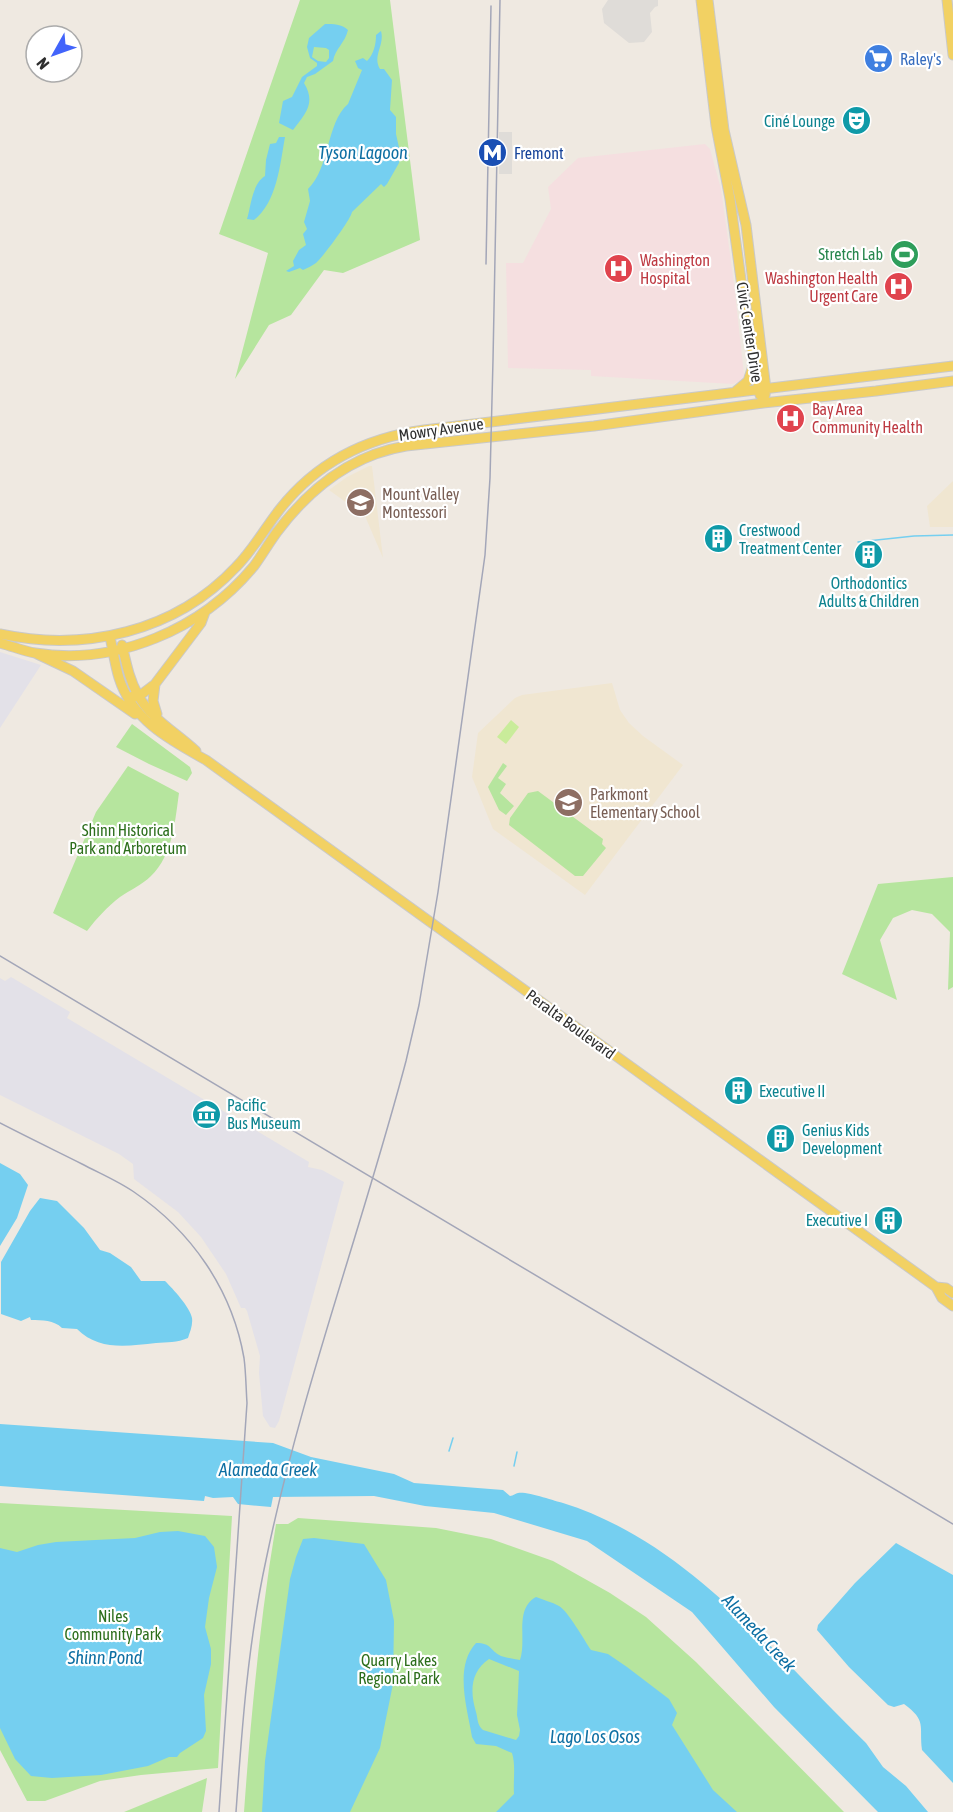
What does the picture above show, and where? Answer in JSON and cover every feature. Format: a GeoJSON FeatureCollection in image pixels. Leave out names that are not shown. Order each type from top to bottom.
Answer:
{"type":"FeatureCollection","features":[{"type":"Feature","properties":{"kind":"main road","name":"Civic Center Drive"},"geometry":{"type":"LineString","coordinates":[[701,0],[716,126],[730,199],[754,361],[762,389]]}},
{"type":"Feature","properties":{"kind":"main road","name":"Civic Center Drive"},"geometry":{"type":"LineString","coordinates":[[708,0],[724,130],[746,225],[763,366],[763,403]]}},
{"type":"Feature","properties":{"kind":"main road"},"geometry":{"type":"LineString","coordinates":[[947,0],[953,55]]}},
{"type":"Feature","properties":{"kind":"main road"},"geometry":{"type":"LineString","coordinates":[[731,393],[748,381],[754,361]]}},
{"type":"Feature","properties":{"kind":"main road"},"geometry":{"type":"LineString","coordinates":[[763,366],[774,379],[789,386]]}},
{"type":"Feature","properties":{"kind":"main road","name":"Mowry Avenue"},"geometry":{"type":"LineString","coordinates":[[0,634],[35,640],[72,642],[114,635],[150,625],[178,612],[206,593],[237,567],[285,504],[309,478],[336,458],[369,443],[405,433],[953,366]]}},
{"type":"Feature","properties":{"kind":"main road","name":"Mowry Avenue"},"geometry":{"type":"LineString","coordinates":[[0,643],[35,653],[76,655],[118,650],[157,638],[188,623],[205,612],[248,572],[283,525],[314,490],[339,471],[372,454],[406,446],[953,381]]}},
{"type":"Feature","properties":{"kind":"main road","name":"Mowry Avenue"},"geometry":{"type":"LineString","coordinates":[[138,697],[155,684],[201,623],[205,612]]}},
{"type":"Feature","properties":{"kind":"main road","name":"Peralta Boulevard"},"geometry":{"type":"LineString","coordinates":[[114,635],[138,697],[161,721],[206,760]]}},
{"type":"Feature","properties":{"kind":"main road","name":"Peralta Boulevard"},"geometry":{"type":"LineString","coordinates":[[118,650],[119,678],[125,693],[144,720],[178,745],[206,760],[936,1287],[942,1298],[953,1306]]}},
{"type":"Feature","properties":{"kind":"main road"},"geometry":{"type":"LineString","coordinates":[[35,653],[73,671],[144,720]]}},
{"type":"Feature","properties":{"kind":"main road"},"geometry":{"type":"LineString","coordinates":[[155,684],[153,701],[161,721]]}},
{"type":"Feature","properties":{"kind":"main road"},"geometry":{"type":"LineString","coordinates":[[125,693],[138,697]]}},
{"type":"Feature","properties":{"kind":"main road","name":"Peralta Boulevard"},"geometry":{"type":"LineString","coordinates":[[936,1287],[946,1288],[953,1293]]}},
{"type":"Feature","properties":{"kind":"shaded area"},"geometry":{"type":"Polygon","coordinates":[[[608,0],[658,0],[658,6],[650,13],[652,32],[644,42],[629,43],[604,23],[602,9],[608,0]]]}},
{"type":"Feature","properties":{"kind":"shaded area"},"geometry":{"type":"Polygon","coordinates":[[[499,132],[512,132],[512,174],[499,174],[499,132]]]}},
{"type":"Feature","properties":{"kind":"shaded area","name":"Washington Hospital"},"geometry":{"type":"Polygon","coordinates":[[[705,144],[710,149],[721,189],[734,283],[744,375],[742,380],[733,384],[591,376],[591,370],[508,368],[506,263],[523,263],[551,209],[548,187],[578,158],[705,144]]]}},
{"type":"Feature","properties":{"kind":"shaded area","name":"Mount Valley Montessori"},"geometry":{"type":"Polygon","coordinates":[[[372,466],[383,558],[365,516],[329,490],[347,477],[372,466]]]}},
{"type":"Feature","properties":{"kind":"shaded area"},"geometry":{"type":"Polygon","coordinates":[[[953,481],[953,527],[930,527],[927,506],[953,481]]]}},
{"type":"Feature","properties":{"kind":"shaded area"},"geometry":{"type":"Polygon","coordinates":[[[0,652],[41,665],[0,728],[0,652]]]}},
{"type":"Feature","properties":{"kind":"shaded area","name":"Parkmont Elementary School"},"geometry":{"type":"Polygon","coordinates":[[[612,683],[620,710],[629,723],[683,765],[585,895],[493,829],[472,777],[478,733],[515,698],[522,695],[612,683]]]}},
{"type":"Feature","properties":{"kind":"shaded area"},"geometry":{"type":"Polygon","coordinates":[[[11,977],[70,1012],[67,1018],[309,1162],[308,1167],[322,1170],[344,1182],[279,1421],[275,1428],[270,1427],[263,1416],[259,1373],[260,1356],[247,1311],[241,1308],[226,1274],[201,1237],[178,1212],[134,1179],[133,1164],[119,1154],[0,1095],[0,978],[5,981],[11,977]]]}},
{"type":"Feature","properties":{"kind":"green space"},"geometry":{"type":"Polygon","coordinates":[[[300,0],[390,0],[420,240],[343,273],[324,270],[291,315],[269,325],[235,379],[268,253],[219,234],[300,0]]]}},
{"type":"Feature","properties":{"kind":"green space"},"geometry":{"type":"Polygon","coordinates":[[[511,720],[519,727],[506,744],[497,737],[511,720]]]}},
{"type":"Feature","properties":{"kind":"green space"},"geometry":{"type":"Polygon","coordinates":[[[132,724],[190,767],[192,773],[187,781],[116,747],[132,724]]]}},
{"type":"Feature","properties":{"kind":"green space"},"geometry":{"type":"Polygon","coordinates":[[[503,763],[507,766],[498,778],[506,784],[500,793],[514,806],[506,815],[499,810],[488,787],[503,763]]]}},
{"type":"Feature","properties":{"kind":"green space","name":"Shinn Historical Park and Arboretum"},"geometry":{"type":"Polygon","coordinates":[[[128,766],[179,793],[172,837],[164,858],[151,876],[115,901],[87,931],[53,913],[96,812],[128,766]]]}},
{"type":"Feature","properties":{"kind":"green space"},"geometry":{"type":"Polygon","coordinates":[[[538,791],[603,839],[602,844],[606,848],[583,876],[575,876],[509,825],[510,818],[528,793],[538,791]]]}},
{"type":"Feature","properties":{"kind":"green space"},"geometry":{"type":"Polygon","coordinates":[[[953,877],[953,987],[948,990],[950,932],[932,914],[912,910],[893,918],[880,940],[897,1000],[842,974],[878,884],[953,877]]]}},
{"type":"Feature","properties":{"kind":"green space","name":"Shinn Pond"},"geometry":{"type":"Polygon","coordinates":[[[0,1503],[232,1516],[218,1768],[100,1781],[45,1801],[27,1801],[0,1750],[0,1503]]]}},
{"type":"Feature","properties":{"kind":"green space","name":"Quarry Lakes Regional Park"},"geometry":{"type":"Polygon","coordinates":[[[298,1518],[436,1528],[491,1539],[553,1561],[610,1593],[646,1617],[696,1662],[844,1812],[244,1812],[265,1595],[276,1524],[288,1524],[298,1518]]]}},
{"type":"Feature","properties":{"kind":"green space"},"geometry":{"type":"Polygon","coordinates":[[[207,1778],[202,1812],[124,1812],[207,1778]]]}},
{"type":"Feature","properties":{"kind":"water"},"geometry":{"type":"Polygon","coordinates":[[[325,24],[340,25],[348,30],[333,61],[307,77],[304,83],[309,96],[308,108],[293,130],[279,123],[283,101],[292,97],[302,77],[317,66],[317,63],[310,58],[307,47],[309,38],[325,24]],[[314,47],[312,57],[326,62],[329,58],[329,50],[314,47]]]}},
{"type":"Feature","properties":{"kind":"water","name":"Tyson Lagoon"},"geometry":{"type":"Polygon","coordinates":[[[381,31],[377,60],[380,69],[384,69],[392,80],[390,110],[396,117],[399,163],[387,184],[384,187],[381,184],[352,212],[336,238],[316,263],[303,270],[300,268],[286,271],[294,266],[293,261],[299,250],[306,245],[303,234],[307,229],[304,222],[310,201],[308,189],[320,170],[336,122],[348,104],[362,70],[358,68],[355,61],[363,58],[367,61],[374,49],[376,35],[381,31]]]}},
{"type":"Feature","properties":{"kind":"water"},"geometry":{"type":"Polygon","coordinates":[[[279,137],[285,137],[273,193],[262,212],[254,220],[247,219],[257,184],[265,176],[270,144],[276,143],[279,137]]]}},
{"type":"Feature","properties":{"kind":"water"},"geometry":{"type":"Polygon","coordinates":[[[0,1163],[20,1174],[28,1185],[17,1218],[0,1246],[0,1163]]]}},
{"type":"Feature","properties":{"kind":"water"},"geometry":{"type":"Polygon","coordinates":[[[40,1198],[57,1201],[84,1228],[100,1250],[110,1253],[131,1267],[141,1281],[165,1281],[181,1298],[191,1314],[192,1323],[188,1338],[180,1341],[135,1345],[104,1344],[77,1329],[62,1328],[52,1322],[31,1320],[30,1317],[21,1321],[1,1314],[1,1262],[40,1198]]]}},
{"type":"Feature","properties":{"kind":"water","name":"Alameda Creek"},"geometry":{"type":"Polygon","coordinates":[[[0,1424],[273,1443],[311,1457],[394,1474],[414,1483],[503,1490],[510,1496],[517,1493],[534,1495],[563,1503],[608,1521],[650,1545],[690,1573],[727,1605],[866,1743],[883,1767],[906,1786],[928,1812],[878,1812],[774,1707],[692,1612],[587,1541],[494,1513],[425,1506],[374,1496],[273,1497],[271,1507],[238,1504],[233,1497],[205,1496],[204,1501],[0,1486],[0,1424]]]}},
{"type":"Feature","properties":{"kind":"water","name":"Shinn Pond"},"geometry":{"type":"Polygon","coordinates":[[[178,1531],[205,1536],[214,1547],[217,1567],[205,1627],[211,1649],[211,1664],[204,1695],[206,1731],[203,1738],[177,1757],[169,1757],[148,1766],[101,1775],[52,1778],[31,1776],[15,1759],[0,1728],[0,1548],[17,1552],[56,1542],[135,1538],[160,1532],[178,1531]]]}},
{"type":"Feature","properties":{"kind":"water"},"geometry":{"type":"Polygon","coordinates":[[[314,1538],[364,1544],[386,1580],[394,1621],[393,1684],[380,1748],[350,1812],[262,1812],[265,1761],[290,1579],[303,1539],[314,1538]]]}},
{"type":"Feature","properties":{"kind":"water"},"geometry":{"type":"Polygon","coordinates":[[[896,1543],[953,1575],[953,1783],[922,1750],[920,1724],[916,1715],[904,1704],[894,1707],[888,1705],[849,1667],[817,1630],[818,1625],[855,1583],[896,1543]]]}},
{"type":"Feature","properties":{"kind":"water","name":"Lago Los Osos"},"geometry":{"type":"Polygon","coordinates":[[[536,1597],[559,1606],[571,1619],[591,1650],[608,1654],[669,1699],[677,1713],[672,1725],[713,1790],[737,1812],[496,1812],[514,1794],[512,1753],[496,1746],[476,1744],[472,1737],[465,1700],[465,1664],[476,1643],[488,1646],[501,1656],[520,1660],[523,1617],[529,1602],[536,1597]],[[489,1659],[478,1670],[472,1690],[479,1724],[483,1730],[516,1740],[519,1736],[517,1715],[519,1671],[489,1659]]]}},
{"type":"Feature","properties":{"kind":"waterway"},"geometry":{"type":"LineString","coordinates":[[858,542],[914,536],[953,535]]}},
{"type":"Feature","properties":{"kind":"waterway"},"geometry":{"type":"LineString","coordinates":[[449,1451],[453,1438]]}},
{"type":"Feature","properties":{"kind":"waterway"},"geometry":{"type":"LineString","coordinates":[[514,1466],[517,1452]]}},
{"type":"Feature","properties":{"kind":"railway"},"geometry":{"type":"LineString","coordinates":[[236,1812],[250,1654],[266,1560],[296,1434],[406,1061],[419,1005],[438,892],[485,555],[490,478],[500,0]]}},
{"type":"Feature","properties":{"kind":"railway"},"geometry":{"type":"LineString","coordinates":[[486,264],[491,6]]}},
{"type":"Feature","properties":{"kind":"railway"},"geometry":{"type":"LineString","coordinates":[[0,956],[953,1524]]}},
{"type":"Feature","properties":{"kind":"railway"},"geometry":{"type":"LineString","coordinates":[[0,1123],[115,1181],[155,1207],[191,1243],[206,1264],[230,1308],[238,1333],[244,1358],[247,1403],[219,1812]]}},
{"type":"Feature","properties":{"kind":"place","name":"Raley's"},"geometry":{"type":"Point","coordinates":[879,59]}},
{"type":"Feature","properties":{"kind":"place","name":"Ciné Lounge"},"geometry":{"type":"Point","coordinates":[856,121]}},
{"type":"Feature","properties":{"kind":"place","name":"Fremont"},"geometry":{"type":"Point","coordinates":[493,153]}},
{"type":"Feature","properties":{"kind":"place","name":"Stretch Lab"},"geometry":{"type":"Point","coordinates":[904,254]}},
{"type":"Feature","properties":{"kind":"place","name":"Washington Hospital"},"geometry":{"type":"Point","coordinates":[619,269]}},
{"type":"Feature","properties":{"kind":"place","name":"Washington Health Urgent Care"},"geometry":{"type":"Point","coordinates":[899,287]}},
{"type":"Feature","properties":{"kind":"place","name":"Bay Area Community Health"},"geometry":{"type":"Point","coordinates":[791,418]}},
{"type":"Feature","properties":{"kind":"place","name":"Mount Valley Montessori"},"geometry":{"type":"Point","coordinates":[361,503]}},
{"type":"Feature","properties":{"kind":"place","name":"Crestwood Treatment Center"},"geometry":{"type":"Point","coordinates":[718,539]}},
{"type":"Feature","properties":{"kind":"place","name":"Orthodontics Adults & Children"},"geometry":{"type":"Point","coordinates":[869,555]}},
{"type":"Feature","properties":{"kind":"place","name":"Parkmont Elementary School"},"geometry":{"type":"Point","coordinates":[569,803]}},
{"type":"Feature","properties":{"kind":"place","name":"Executive II"},"geometry":{"type":"Point","coordinates":[738,1091]}},
{"type":"Feature","properties":{"kind":"place","name":"Pacific Bus Museum"},"geometry":{"type":"Point","coordinates":[206,1114]}},
{"type":"Feature","properties":{"kind":"place","name":"Genius Kids Development"},"geometry":{"type":"Point","coordinates":[781,1139]}},
{"type":"Feature","properties":{"kind":"place","name":"Executive I"},"geometry":{"type":"Point","coordinates":[889,1220]}},
{"type":"Feature","properties":{"kind":"park label","name":"Niles Community Park"},"geometry":{"type":"Point","coordinates":[113,1625]}}]}
